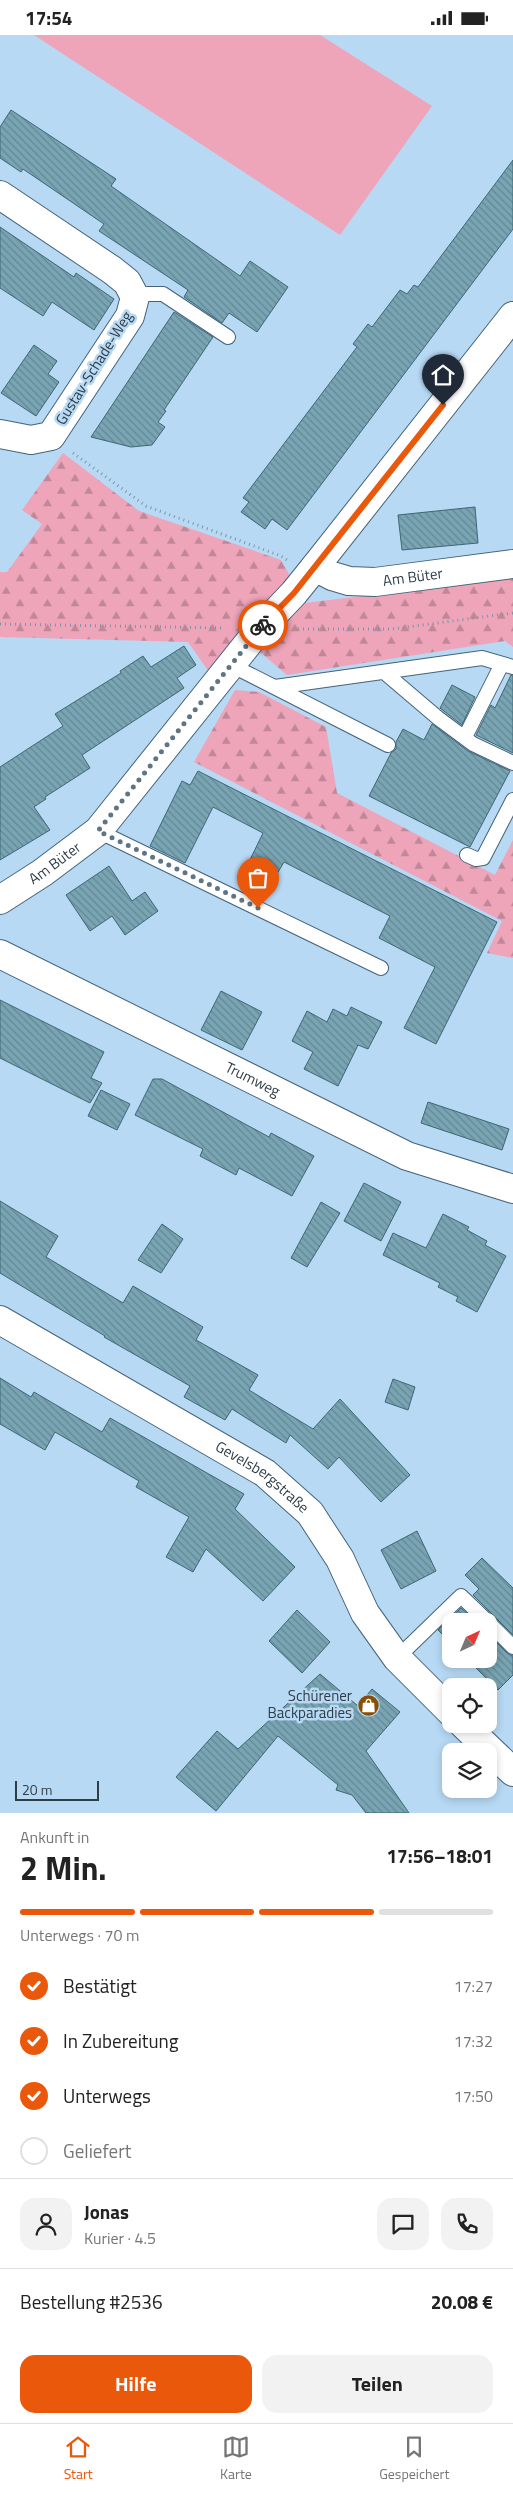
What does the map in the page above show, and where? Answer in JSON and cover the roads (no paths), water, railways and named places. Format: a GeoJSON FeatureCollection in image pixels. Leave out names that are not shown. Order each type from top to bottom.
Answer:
{"type":"FeatureCollection","features":[{"type":"Feature","properties":{"kind":"street","name":"Gustav-Schade-Weg"},"geometry":{"type":"LineString","coordinates":[[0,195],[112,270],[127,282],[135,297],[130,317],[51,436],[31,440],[0,434]]}},
{"type":"Feature","properties":{"kind":"street","name":"Am Büter"},"geometry":{"type":"LineString","coordinates":[[0,900],[42,873],[98,831],[260,628],[311,572],[513,316]]}},
{"type":"Feature","properties":{"kind":"street","name":"Am Büter"},"geometry":{"type":"LineString","coordinates":[[311,572],[349,581],[375,582],[513,564]]}},
{"type":"Feature","properties":{"kind":"street","name":"Trumweg"},"geometry":{"type":"LineString","coordinates":[[0,953],[407,1156],[513,1189]]}},
{"type":"Feature","properties":{"kind":"street","name":"Gevelsbergstraße"},"geometry":{"type":"LineString","coordinates":[[0,1320],[265,1473],[310,1513],[340,1559],[365,1613],[398,1658],[442,1703]]}},
{"type":"Feature","properties":{"kind":"street"},"geometry":{"type":"LineString","coordinates":[[472,1733],[513,1772]]}},
{"type":"Feature","properties":{"kind":"lane"},"geometry":{"type":"LineString","coordinates":[[133,294],[163,295],[228,337]]}},
{"type":"Feature","properties":{"kind":"lane"},"geometry":{"type":"LineString","coordinates":[[275,687],[482,658],[508,666],[465,737]]}},
{"type":"Feature","properties":{"kind":"lane"},"geometry":{"type":"LineString","coordinates":[[231,665],[388,745]]}},
{"type":"Feature","properties":{"kind":"lane"},"geometry":{"type":"LineString","coordinates":[[384,672],[438,718],[465,737],[513,763]]}},
{"type":"Feature","properties":{"kind":"lane"},"geometry":{"type":"LineString","coordinates":[[467,855],[476,859],[483,858],[513,800]]}},
{"type":"Feature","properties":{"kind":"lane"},"geometry":{"type":"LineString","coordinates":[[98,831],[382,968]]}},
{"type":"Feature","properties":{"kind":"lane"},"geometry":{"type":"LineString","coordinates":[[444,1613],[461,1596],[479,1613]]}},
{"type":"Feature","properties":{"kind":"lane"},"geometry":{"type":"LineString","coordinates":[[398,1658],[442,1615]]}},
{"type":"Feature","properties":{"kind":"lane"},"geometry":{"type":"LineString","coordinates":[[498,1632],[513,1647]]}},
{"type":"Feature","properties":{"kind":"place","name":"Schürener Backparadies"},"geometry":{"type":"Point","coordinates":[368,1705]}}]}
